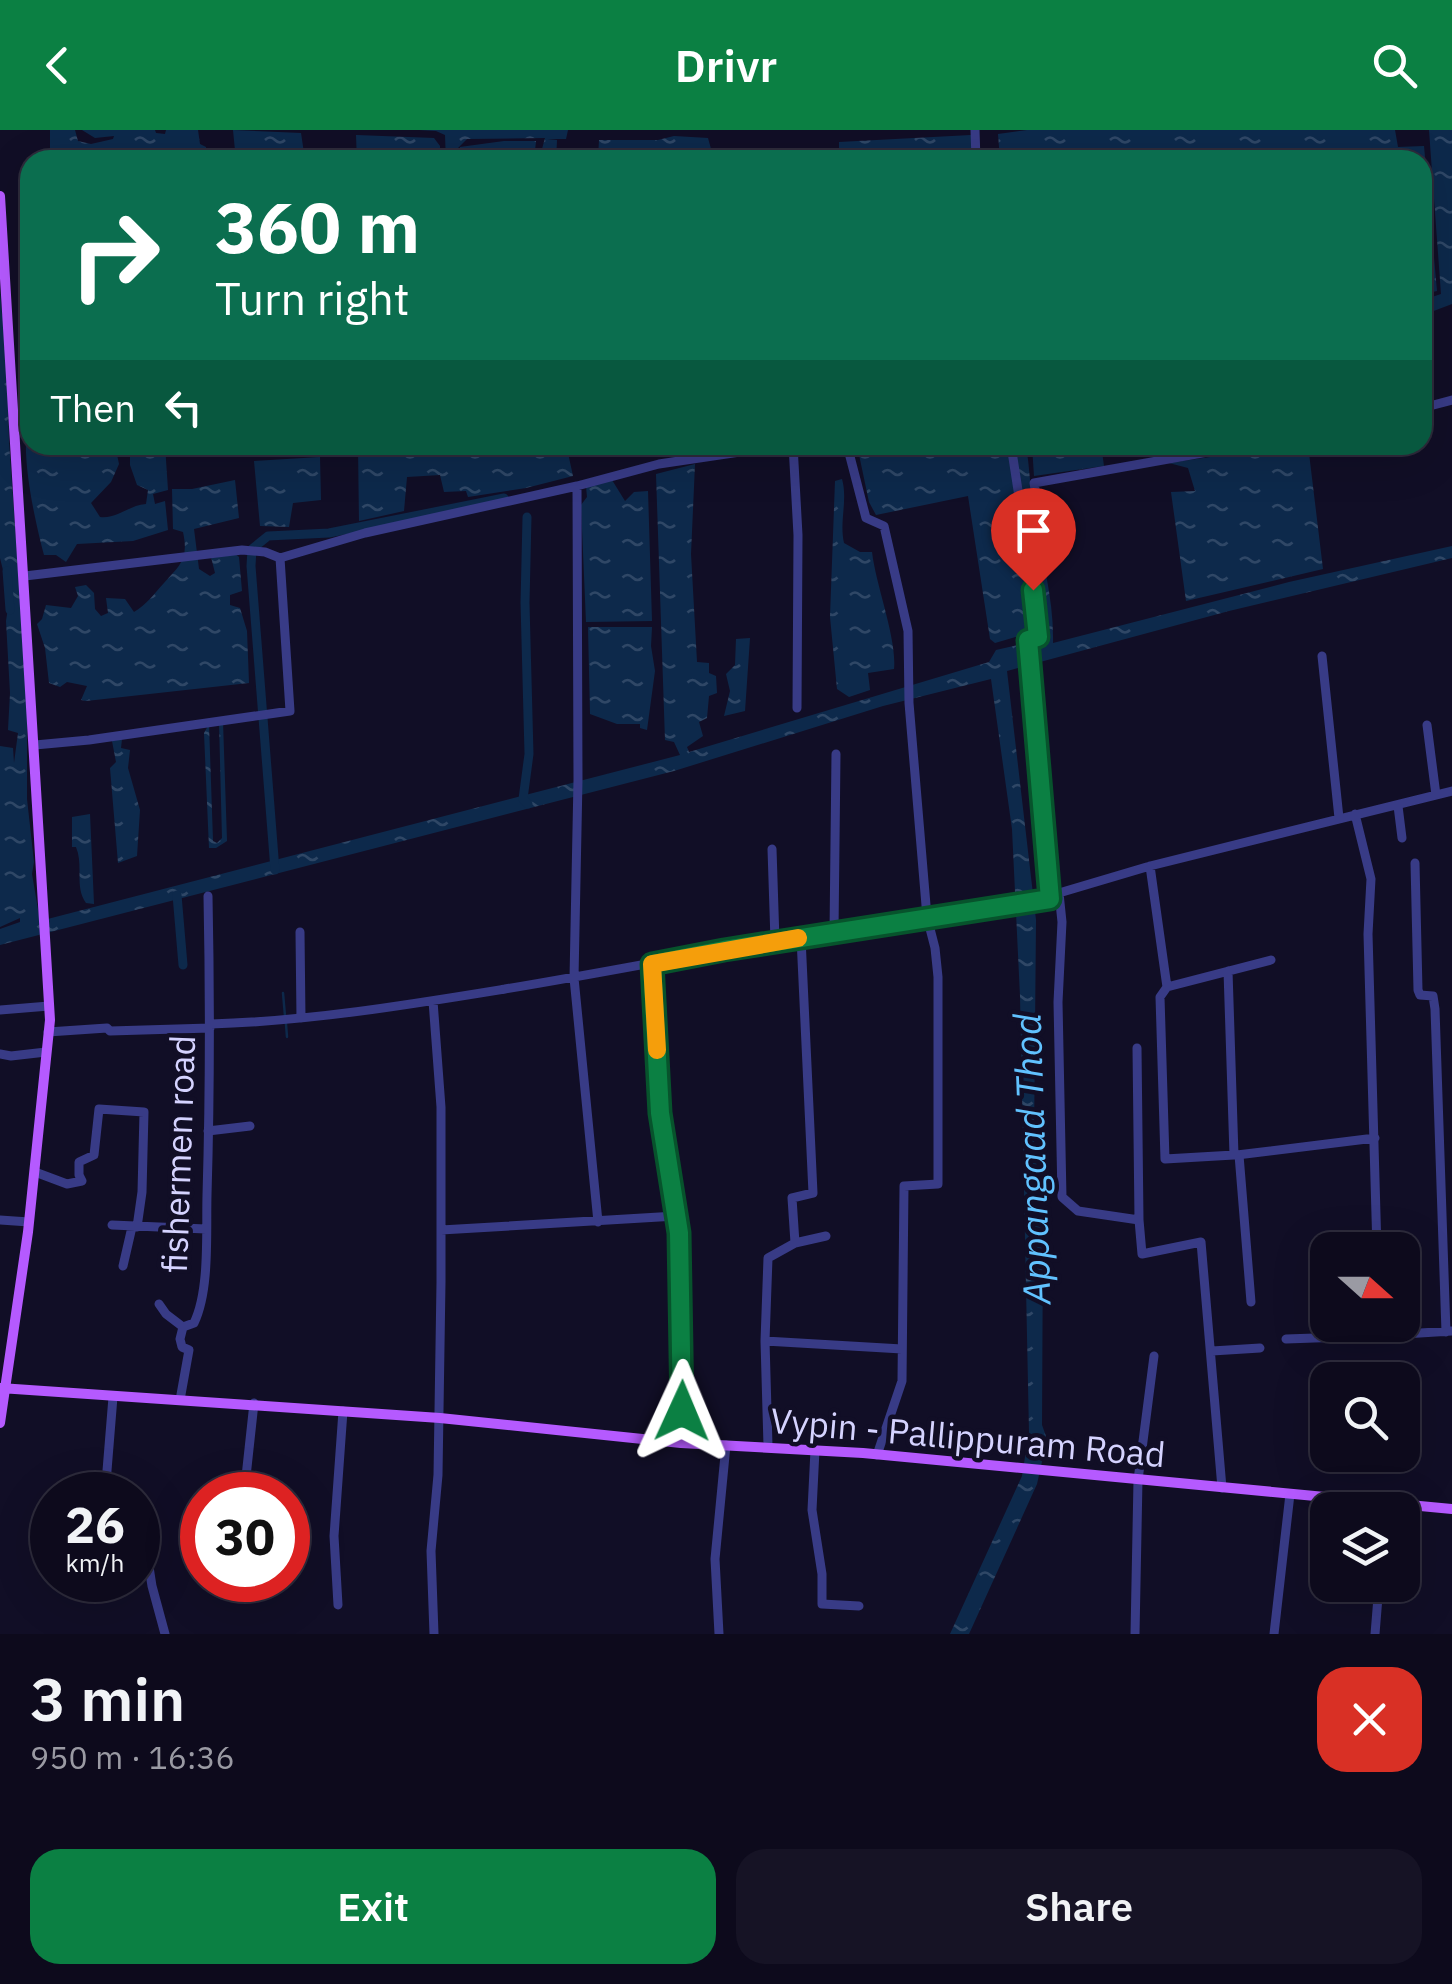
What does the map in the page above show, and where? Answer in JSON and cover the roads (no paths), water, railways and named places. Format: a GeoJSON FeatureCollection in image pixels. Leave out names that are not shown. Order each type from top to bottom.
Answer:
{"type":"FeatureCollection","features":[{"type":"Feature","properties":{"kind":"main road"},"geometry":{"type":"LineString","coordinates":[[0,196],[49,1006],[30,1222],[2,1388],[0,1423]]}},
{"type":"Feature","properties":{"kind":"main road","name":"Vypin - Pallippuram Road"},"geometry":{"type":"LineString","coordinates":[[2,1388],[440,1418],[681,1443],[877,1455],[1310,1497]]}},
{"type":"Feature","properties":{"kind":"main road","name":"Vypin - Pallippuram Road"},"geometry":{"type":"LineString","coordinates":[[1420,1508],[1452,1509]]}},
{"type":"Feature","properties":{"kind":"street"},"geometry":{"type":"LineString","coordinates":[[25,576],[242,550],[280,558],[365,533],[659,464],[721,455]]}},
{"type":"Feature","properties":{"kind":"street"},"geometry":{"type":"LineString","coordinates":[[791,455],[798,535],[796,708]]}},
{"type":"Feature","properties":{"kind":"street"},"geometry":{"type":"LineString","coordinates":[[849,455],[866,518],[884,526],[908,631],[908,682],[927,917],[938,977],[938,1184],[904,1186],[902,1381],[877,1455]]}},
{"type":"Feature","properties":{"kind":"street"},"geometry":{"type":"LineString","coordinates":[[1013,455],[1039,626],[1038,637],[1028,640],[1030,666],[1052,898],[1062,922],[1058,1002],[1062,1197],[1078,1211],[1139,1220]]}},
{"type":"Feature","properties":{"kind":"street"},"geometry":{"type":"LineString","coordinates":[[1048,567],[1034,483],[1191,455]]}},
{"type":"Feature","properties":{"kind":"street"},"geometry":{"type":"LineString","coordinates":[[577,486],[574,978],[598,1222]]}},
{"type":"Feature","properties":{"kind":"street"},"geometry":{"type":"LineString","coordinates":[[35,745],[290,710],[280,558]]}},
{"type":"Feature","properties":{"kind":"street"},"geometry":{"type":"LineString","coordinates":[[1322,656],[1339,818]]}},
{"type":"Feature","properties":{"kind":"street"},"geometry":{"type":"LineString","coordinates":[[1427,725],[1436,795]]}},
{"type":"Feature","properties":{"kind":"street"},"geometry":{"type":"LineString","coordinates":[[834,932],[836,754]]}},
{"type":"Feature","properties":{"kind":"street"},"geometry":{"type":"LineString","coordinates":[[48,1032],[107,1028],[140,1031],[291,1020],[433,1001],[1052,898],[1150,866],[1452,791]]}},
{"type":"Feature","properties":{"kind":"street"},"geometry":{"type":"LineString","coordinates":[[1398,806],[1402,838]]}},
{"type":"Feature","properties":{"kind":"street"},"geometry":{"type":"LineString","coordinates":[[1356,814],[1370,880],[1368,934],[1377,1232]]}},
{"type":"Feature","properties":{"kind":"street"},"geometry":{"type":"LineString","coordinates":[[772,848],[774,942]]}},
{"type":"Feature","properties":{"kind":"street"},"geometry":{"type":"LineString","coordinates":[[1415,863],[1418,990],[1420,995],[1433,996],[1435,1009],[1449,1332],[1420,1332]]}},
{"type":"Feature","properties":{"kind":"street"},"geometry":{"type":"LineString","coordinates":[[1150,866],[1167,986],[1160,997],[1164,1159],[1237,1155],[1375,1138]]}},
{"type":"Feature","properties":{"kind":"street","name":"fishermen road"},"geometry":{"type":"LineString","coordinates":[[180,1400],[189,1350],[182,1348],[180,1338],[184,1326],[194,1323],[198,1313],[206,1229],[208,896]]}},
{"type":"Feature","properties":{"kind":"street"},"geometry":{"type":"LineString","coordinates":[[291,1020],[300,932]]}},
{"type":"Feature","properties":{"kind":"street"},"geometry":{"type":"LineString","coordinates":[[794,1243],[792,1198],[812,1194],[801,938]]}},
{"type":"Feature","properties":{"kind":"street"},"geometry":{"type":"LineString","coordinates":[[1167,986],[1271,960]]}},
{"type":"Feature","properties":{"kind":"street"},"geometry":{"type":"LineString","coordinates":[[652,964],[660,1113],[676,1216],[682,1314],[681,1443]]}},
{"type":"Feature","properties":{"kind":"street"},"geometry":{"type":"LineString","coordinates":[[1228,971],[1237,1155],[1251,1302]]}},
{"type":"Feature","properties":{"kind":"street"},"geometry":{"type":"LineString","coordinates":[[433,1001],[441,1107],[440,1418],[430,1551],[434,1634]]}},
{"type":"Feature","properties":{"kind":"street"},"geometry":{"type":"LineString","coordinates":[[0,1010],[49,1006]]}},
{"type":"Feature","properties":{"kind":"street"},"geometry":{"type":"LineString","coordinates":[[1138,1048],[1142,1254],[1202,1242],[1222,1488]]}},
{"type":"Feature","properties":{"kind":"street"},"geometry":{"type":"LineString","coordinates":[[0,1054],[46,1052]]}},
{"type":"Feature","properties":{"kind":"street"},"geometry":{"type":"LineString","coordinates":[[34,1172],[67,1184],[82,1181],[79,1162],[94,1156],[99,1109],[144,1112],[142,1192],[124,1266]]}},
{"type":"Feature","properties":{"kind":"street"},"geometry":{"type":"LineString","coordinates":[[208,1131],[250,1126]]}},
{"type":"Feature","properties":{"kind":"street"},"geometry":{"type":"LineString","coordinates":[[441,1230],[676,1216]]}},
{"type":"Feature","properties":{"kind":"street"},"geometry":{"type":"LineString","coordinates":[[0,1220],[30,1222]]}},
{"type":"Feature","properties":{"kind":"street"},"geometry":{"type":"LineString","coordinates":[[112,1225],[206,1229]]}},
{"type":"Feature","properties":{"kind":"street"},"geometry":{"type":"LineString","coordinates":[[768,1446],[768,1258],[794,1243],[826,1236]]}},
{"type":"Feature","properties":{"kind":"street"},"geometry":{"type":"LineString","coordinates":[[159,1304],[184,1326]]}},
{"type":"Feature","properties":{"kind":"street"},"geometry":{"type":"LineString","coordinates":[[1286,1339],[1310,1337]]}},
{"type":"Feature","properties":{"kind":"street"},"geometry":{"type":"LineString","coordinates":[[765,1342],[902,1348]]}},
{"type":"Feature","properties":{"kind":"street"},"geometry":{"type":"LineString","coordinates":[[1212,1351],[1260,1348]]}},
{"type":"Feature","properties":{"kind":"street"},"geometry":{"type":"LineString","coordinates":[[1135,1634],[1138,1480],[1154,1356]]}},
{"type":"Feature","properties":{"kind":"street"},"geometry":{"type":"LineString","coordinates":[[108,1472],[114,1397]]}},
{"type":"Feature","properties":{"kind":"street"},"geometry":{"type":"LineString","coordinates":[[247,1472],[254,1404]]}},
{"type":"Feature","properties":{"kind":"street"},"geometry":{"type":"LineString","coordinates":[[338,1605],[334,1536],[343,1411]]}},
{"type":"Feature","properties":{"kind":"street"},"geometry":{"type":"LineString","coordinates":[[719,1634],[716,1559],[726,1445]]}},
{"type":"Feature","properties":{"kind":"street"},"geometry":{"type":"LineString","coordinates":[[815,1450],[812,1510],[822,1574],[822,1604],[859,1606]]}},
{"type":"Feature","properties":{"kind":"street"},"geometry":{"type":"LineString","coordinates":[[1274,1634],[1290,1494]]}},
{"type":"Feature","properties":{"kind":"street"},"geometry":{"type":"LineString","coordinates":[[156,1602],[165,1634]]}},
{"type":"Feature","properties":{"kind":"street"},"geometry":{"type":"LineString","coordinates":[[1375,1634],[1378,1602]]}},
{"type":"Feature","properties":{"kind":"water"},"geometry":{"type":"Polygon","coordinates":[[[50,130],[75,130],[78,141],[91,144],[114,136],[95,138],[82,130],[155,130],[165,134],[166,130],[198,130],[200,144],[206,150],[50,150],[50,130]]]}},
{"type":"Feature","properties":{"kind":"water"},"geometry":{"type":"Polygon","coordinates":[[[233,130],[301,133],[304,150],[235,150],[233,130]]]}},
{"type":"Feature","properties":{"kind":"water"},"geometry":{"type":"Polygon","coordinates":[[[419,130],[568,130],[566,139],[547,139],[557,140],[556,150],[542,150],[545,138],[467,139],[456,150],[446,150],[445,135],[419,130]]]}},
{"type":"Feature","properties":{"kind":"water"},"geometry":{"type":"Polygon","coordinates":[[[1027,130],[1395,130],[1398,147],[1424,146],[1424,150],[999,150],[998,134],[1027,130]]]}},
{"type":"Feature","properties":{"kind":"water"},"geometry":{"type":"Polygon","coordinates":[[[1429,130],[1452,130],[1452,304],[1432,312],[1432,297],[1441,294],[1429,130]]]}},
{"type":"Feature","properties":{"kind":"water"},"geometry":{"type":"Polygon","coordinates":[[[356,135],[434,138],[440,146],[440,150],[357,150],[356,135]]]}},
{"type":"Feature","properties":{"kind":"water"},"geometry":{"type":"Polygon","coordinates":[[[971,135],[972,150],[839,150],[839,142],[971,135]]]}},
{"type":"Feature","properties":{"kind":"water"},"geometry":{"type":"Polygon","coordinates":[[[674,136],[708,138],[711,150],[598,150],[599,140],[658,140],[674,136]]]}},
{"type":"Feature","properties":{"kind":"water"},"geometry":{"type":"Polygon","coordinates":[[[536,141],[535,150],[460,150],[536,141]]]}},
{"type":"Feature","properties":{"kind":"water"},"geometry":{"type":"Polygon","coordinates":[[[1432,235],[1437,291],[1432,292],[1432,235]]]}},
{"type":"Feature","properties":{"kind":"water","name":"Appangaad Thod"},"geometry":{"type":"Polygon","coordinates":[[[0,290],[2,315],[6,317],[9,441],[27,699],[27,799],[40,921],[680,755],[674,742],[665,740],[656,474],[695,464],[691,554],[697,662],[709,663],[709,673],[716,676],[717,693],[709,696],[707,718],[699,722],[703,736],[687,747],[689,752],[989,662],[996,650],[1041,640],[1015,455],[1027,455],[1050,595],[1053,643],[1289,582],[1452,546],[1452,558],[1229,611],[1007,671],[1036,920],[1034,1140],[1043,1226],[1042,1425],[1047,1439],[1037,1484],[969,1634],[950,1634],[1022,1476],[1029,1432],[1020,996],[1012,829],[991,679],[883,706],[674,771],[0,945],[0,929],[20,922],[20,918],[0,927],[0,746],[13,748],[14,763],[18,733],[8,730],[6,621],[12,583],[4,574],[0,558],[0,290]]]}},
{"type":"Feature","properties":{"kind":"water"},"geometry":{"type":"Polygon","coordinates":[[[27,455],[117,455],[119,464],[111,482],[91,503],[100,517],[146,504],[148,490],[137,485],[130,455],[166,455],[168,490],[153,494],[155,504],[165,501],[168,530],[133,541],[77,544],[66,562],[56,555],[44,555],[27,455]]]}},
{"type":"Feature","properties":{"kind":"water"},"geometry":{"type":"Polygon","coordinates":[[[358,455],[568,455],[573,476],[468,497],[466,491],[444,492],[440,475],[407,477],[404,511],[359,521],[358,455]]]}},
{"type":"Feature","properties":{"kind":"water"},"geometry":{"type":"Polygon","coordinates":[[[859,455],[1010,455],[1035,628],[995,643],[990,639],[968,496],[876,515],[869,502],[859,455]]]}},
{"type":"Feature","properties":{"kind":"water"},"geometry":{"type":"Polygon","coordinates":[[[1033,455],[1102,455],[1104,466],[1034,476],[1033,455]]]}},
{"type":"Feature","properties":{"kind":"water"},"geometry":{"type":"Polygon","coordinates":[[[1224,455],[1309,455],[1323,569],[1186,601],[1171,492],[1195,491],[1188,468],[1169,463],[1224,455]]]}},
{"type":"Feature","properties":{"kind":"water"},"geometry":{"type":"Polygon","coordinates":[[[320,457],[321,500],[293,503],[289,527],[260,526],[254,461],[320,457]]]}},
{"type":"Feature","properties":{"kind":"water"},"geometry":{"type":"Polygon","coordinates":[[[842,479],[844,543],[860,552],[872,552],[894,657],[894,669],[868,673],[870,690],[849,697],[837,689],[830,617],[835,481],[842,479]]]}},
{"type":"Feature","properties":{"kind":"water"},"geometry":{"type":"Polygon","coordinates":[[[235,480],[239,518],[194,529],[199,569],[210,576],[215,573],[210,553],[234,553],[239,557],[242,591],[230,595],[230,605],[240,608],[247,631],[249,683],[86,701],[81,700],[87,686],[67,682],[60,687],[49,683],[45,648],[37,624],[46,605],[71,608],[78,596],[75,587],[86,585],[94,593],[95,609],[101,616],[108,613],[106,598],[125,599],[134,612],[175,571],[184,555],[183,532],[173,529],[172,489],[235,480]]]}},
{"type":"Feature","properties":{"kind":"water"},"geometry":{"type":"Polygon","coordinates":[[[612,480],[625,501],[634,492],[648,491],[652,621],[586,622],[581,505],[587,497],[586,486],[612,480]]]}},
{"type":"Feature","properties":{"kind":"water"},"geometry":{"type":"Polygon","coordinates":[[[588,627],[652,627],[655,671],[647,730],[640,728],[640,724],[617,724],[590,714],[588,627]]]}},
{"type":"Feature","properties":{"kind":"water"},"geometry":{"type":"Polygon","coordinates":[[[750,638],[745,711],[724,716],[730,691],[726,674],[735,665],[736,639],[750,638]]]}},
{"type":"Feature","properties":{"kind":"water"},"geometry":{"type":"Polygon","coordinates":[[[219,722],[223,722],[227,841],[209,848],[204,733],[209,724],[213,841],[217,843],[222,838],[219,722]]]}},
{"type":"Feature","properties":{"kind":"water"},"geometry":{"type":"Polygon","coordinates":[[[122,739],[121,748],[130,750],[128,768],[140,810],[137,856],[118,863],[110,768],[116,762],[112,741],[122,739]]]}},
{"type":"Feature","properties":{"kind":"water"},"geometry":{"type":"Polygon","coordinates":[[[90,814],[94,904],[86,903],[82,896],[78,854],[76,847],[72,847],[72,817],[90,814]]]}},
{"type":"Feature","properties":{"kind":"waterway"},"geometry":{"type":"LineString","coordinates":[[275,870],[252,549],[268,536],[329,533],[504,498]]}},
{"type":"Feature","properties":{"kind":"waterway"},"geometry":{"type":"LineString","coordinates":[[527,517],[529,754],[523,799],[528,804]]}},
{"type":"Feature","properties":{"kind":"waterway"},"geometry":{"type":"LineString","coordinates":[[7,571],[10,610]]}},
{"type":"Feature","properties":{"kind":"waterway"},"geometry":{"type":"LineString","coordinates":[[177,895],[183,965]]}},
{"type":"Feature","properties":{"kind":"waterway"},"geometry":{"type":"LineString","coordinates":[[283,993],[285,1016]]}},
{"type":"Feature","properties":{"kind":"waterway"},"geometry":{"type":"LineString","coordinates":[[286,1024],[287,1037]]}}]}
